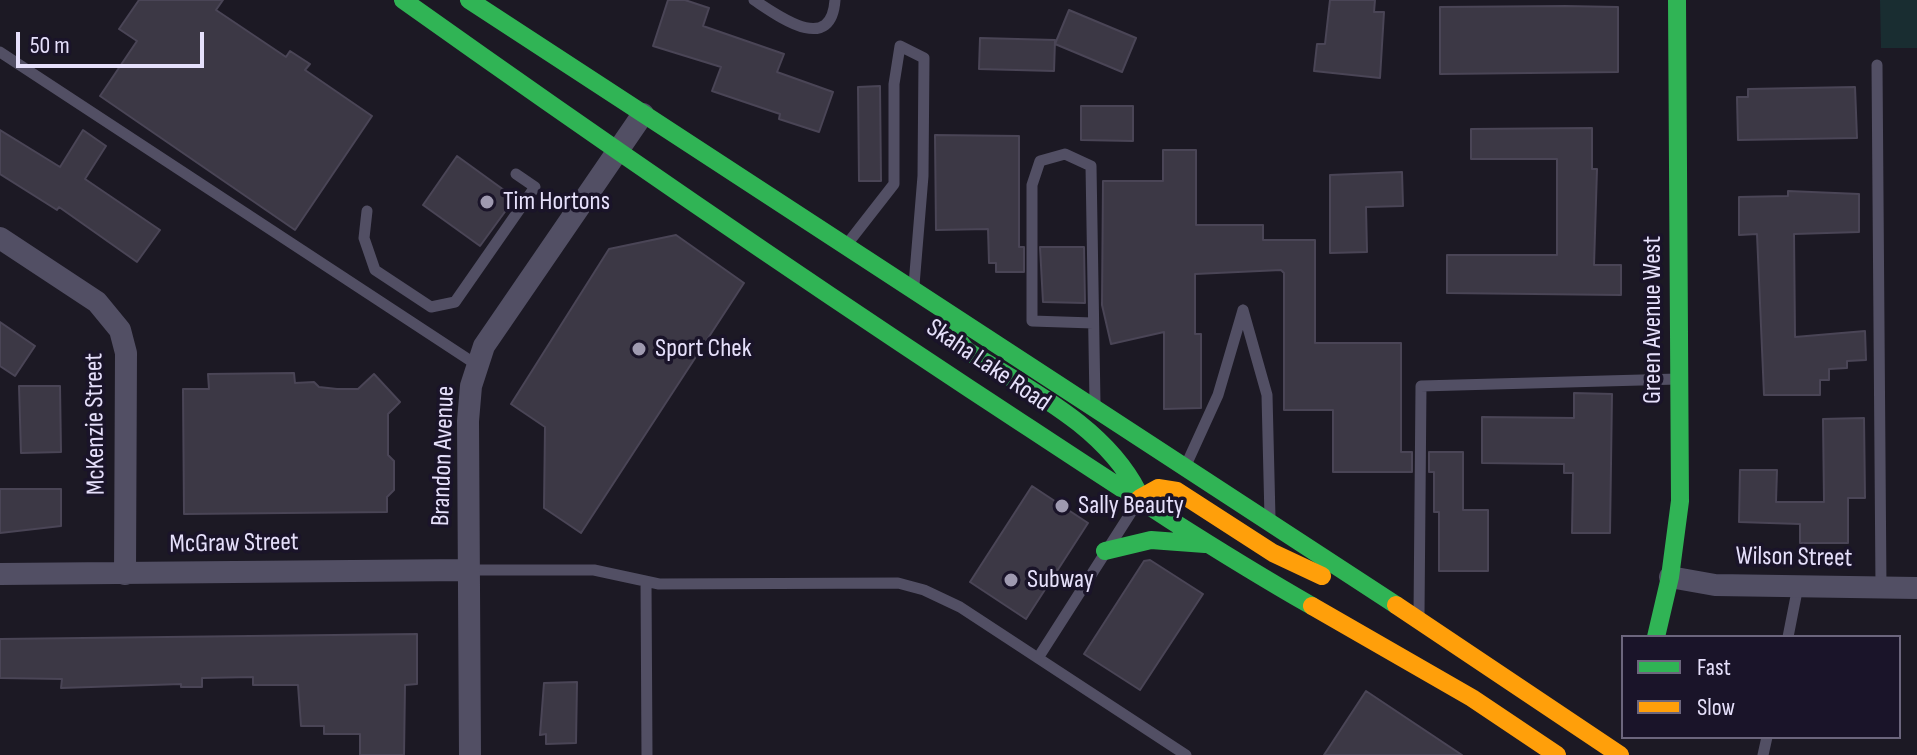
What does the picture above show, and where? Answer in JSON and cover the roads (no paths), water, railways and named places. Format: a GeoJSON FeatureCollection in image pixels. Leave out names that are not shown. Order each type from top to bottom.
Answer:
{"type":"FeatureCollection","features":[{"type":"Feature","properties":{"kind":"main road","name":"Skaha Lake Road"},"geometry":{"type":"LineString","coordinates":[[403,0],[617,152],[1209,544],[1455,688],[1557,755]]}},
{"type":"Feature","properties":{"kind":"main road","name":"Skaha Lake Road"},"geometry":{"type":"LineString","coordinates":[[469,0],[1618,750]]}},
{"type":"Feature","properties":{"kind":"main road","name":"Green Avenue West"},"geometry":{"type":"LineString","coordinates":[[1656,635],[1670,577],[1680,501],[1677,0]]}},
{"type":"Feature","properties":{"kind":"main road"},"geometry":{"type":"LineString","coordinates":[[920,294],[966,350],[1104,444],[1131,472],[1140,498],[1158,488],[1177,491],[1273,553],[1427,625]]}},
{"type":"Feature","properties":{"kind":"main road"},"geometry":{"type":"LineString","coordinates":[[1105,551],[1151,540],[1209,544]]}},
{"type":"Feature","properties":{"kind":"street","name":"Brandon Avenue"},"geometry":{"type":"LineString","coordinates":[[470,755],[468,421],[477,365],[505,312],[643,114]]}},
{"type":"Feature","properties":{"kind":"street","name":"McKenzie Street"},"geometry":{"type":"LineString","coordinates":[[0,238],[97,302],[120,330],[126,353],[125,574]]}},
{"type":"Feature","properties":{"kind":"street","name":"McGraw Street"},"geometry":{"type":"LineString","coordinates":[[0,574],[469,570]]}},
{"type":"Feature","properties":{"kind":"street","name":"Wilson Street"},"geometry":{"type":"LineString","coordinates":[[1670,577],[1715,585],[1917,588]]}},
{"type":"Feature","properties":{"kind":"lane"},"geometry":{"type":"LineString","coordinates":[[754,0],[804,30],[816,28],[828,20],[835,0]]}},
{"type":"Feature","properties":{"kind":"lane"},"geometry":{"type":"LineString","coordinates":[[846,246],[894,184],[894,84],[900,46],[924,58],[920,294]]}},
{"type":"Feature","properties":{"kind":"lane"},"geometry":{"type":"LineString","coordinates":[[0,52],[477,365]]}},
{"type":"Feature","properties":{"kind":"lane"},"geometry":{"type":"LineString","coordinates":[[1877,65],[1881,588]]}},
{"type":"Feature","properties":{"kind":"lane"},"geometry":{"type":"LineString","coordinates":[[1093,323],[1032,321],[1032,185],[1040,161],[1065,154],[1091,166],[1095,408]]}},
{"type":"Feature","properties":{"kind":"lane"},"geometry":{"type":"LineString","coordinates":[[367,211],[364,238],[375,270],[431,307],[442,307],[455,302],[535,187],[516,174]]}},
{"type":"Feature","properties":{"kind":"lane"},"geometry":{"type":"LineString","coordinates":[[1186,467],[1218,395],[1243,310],[1267,395],[1270,523]]}},
{"type":"Feature","properties":{"kind":"lane"},"geometry":{"type":"LineString","coordinates":[[1427,625],[1421,386],[1679,379]]}},
{"type":"Feature","properties":{"kind":"lane"},"geometry":{"type":"LineString","coordinates":[[1038,658],[1140,498]]}},
{"type":"Feature","properties":{"kind":"lane"},"geometry":{"type":"LineString","coordinates":[[469,570],[594,570],[646,581],[898,583],[924,590],[960,607],[1186,755]]}},
{"type":"Feature","properties":{"kind":"lane"},"geometry":{"type":"LineString","coordinates":[[646,581],[647,755]]}},
{"type":"Feature","properties":{"kind":"lane"},"geometry":{"type":"LineString","coordinates":[[1788,635],[1798,586]]}},
{"type":"Feature","properties":{"kind":"place","name":"Tim Hortons"},"geometry":{"type":"Point","coordinates":[487,202]}},
{"type":"Feature","properties":{"kind":"place","name":"Sport Chek"},"geometry":{"type":"Point","coordinates":[639,349]}},
{"type":"Feature","properties":{"kind":"place","name":"Sally Beauty"},"geometry":{"type":"Point","coordinates":[1062,506]}},
{"type":"Feature","properties":{"kind":"place","name":"Subway"},"geometry":{"type":"Point","coordinates":[1011,580]}}]}
